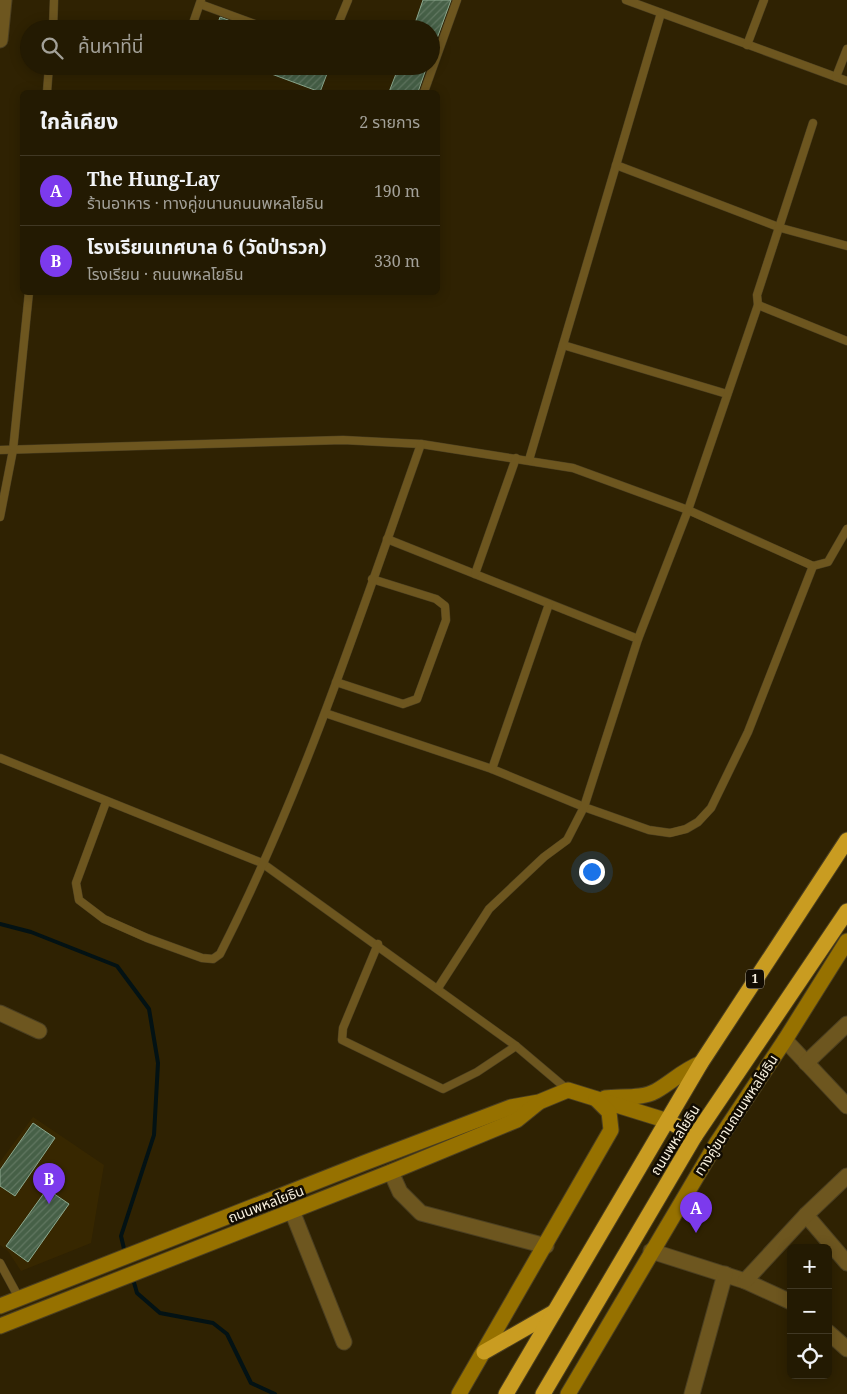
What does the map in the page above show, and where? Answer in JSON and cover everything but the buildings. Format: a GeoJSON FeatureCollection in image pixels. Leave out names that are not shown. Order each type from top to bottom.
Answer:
{"type":"FeatureCollection","features":[{"type":"Feature","properties":{"kind":"highway","name":"ถนนพหลโยธิน"},"geometry":{"type":"LineString","coordinates":[[506,1394],[701,1063],[847,840]]}},
{"type":"Feature","properties":{"kind":"highway","name":"ถนนพหลโยธิน"},"geometry":{"type":"LineString","coordinates":[[543,1394],[695,1136],[847,911]]}},
{"type":"Feature","properties":{"kind":"highway"},"geometry":{"type":"LineString","coordinates":[[668,1121],[695,1136]]}},
{"type":"Feature","properties":{"kind":"highway"},"geometry":{"type":"LineString","coordinates":[[484,1352],[555,1311]]}},
{"type":"Feature","properties":{"kind":"main road","name":"ทางคู่ขนานถนนพหลโยธิน"},"geometry":{"type":"LineString","coordinates":[[568,1394],[651,1250],[716,1144],[785,1040],[847,941]]}},
{"type":"Feature","properties":{"kind":"main road"},"geometry":{"type":"LineString","coordinates":[[596,1099],[646,1094],[656,1091],[682,1071],[701,1063]]}},
{"type":"Feature","properties":{"kind":"main road","name":"ถนนพหลโยธิน"},"geometry":{"type":"LineString","coordinates":[[0,1306],[340,1172],[511,1107],[539,1102],[568,1090],[668,1121]]}},
{"type":"Feature","properties":{"kind":"main road"},"geometry":{"type":"LineString","coordinates":[[459,1394],[546,1246],[611,1130],[608,1112],[596,1099]]}},
{"type":"Feature","properties":{"kind":"main road","name":"ถนนพหลโยธิน"},"geometry":{"type":"LineString","coordinates":[[0,1326],[346,1190],[517,1120],[539,1102]]}},
{"type":"Feature","properties":{"kind":"main road"},"geometry":{"type":"LineString","coordinates":[[340,1172],[346,1190]]}},
{"type":"Feature","properties":{"kind":"main road"},"geometry":{"type":"LineString","coordinates":[[115,1261],[121,1279]]}},
{"type":"Feature","properties":{"kind":"street"},"geometry":{"type":"LineString","coordinates":[[0,40],[2,5]]}},
{"type":"Feature","properties":{"kind":"street"},"geometry":{"type":"LineString","coordinates":[[2,1018],[39,1031]]}},
{"type":"Feature","properties":{"kind":"street"},"geometry":{"type":"LineString","coordinates":[[806,1063],[847,1024]]}},
{"type":"Feature","properties":{"kind":"street"},"geometry":{"type":"LineString","coordinates":[[785,1040],[847,1106]]}},
{"type":"Feature","properties":{"kind":"street"},"geometry":{"type":"LineString","coordinates":[[391,1172],[400,1192],[421,1212],[546,1246]]}},
{"type":"Feature","properties":{"kind":"street"},"geometry":{"type":"LineString","coordinates":[[745,1281],[806,1215],[847,1176]]}},
{"type":"Feature","properties":{"kind":"street"},"geometry":{"type":"LineString","coordinates":[[292,1211],[344,1342]]}},
{"type":"Feature","properties":{"kind":"street"},"geometry":{"type":"LineString","coordinates":[[806,1215],[847,1264]]}},
{"type":"Feature","properties":{"kind":"street"},"geometry":{"type":"LineString","coordinates":[[651,1250],[745,1281],[787,1300]]}},
{"type":"Feature","properties":{"kind":"street"},"geometry":{"type":"LineString","coordinates":[[692,1394],[725,1274]]}},
{"type":"Feature","properties":{"kind":"street"},"geometry":{"type":"LineString","coordinates":[[830,1334],[847,1349]]}},
{"type":"Feature","properties":{"kind":"lane"},"geometry":{"type":"LineString","coordinates":[[53,20],[54,0]]}},
{"type":"Feature","properties":{"kind":"lane"},"geometry":{"type":"LineString","coordinates":[[340,20],[348,0]]}},
{"type":"Feature","properties":{"kind":"lane"},"geometry":{"type":"LineString","coordinates":[[440,47],[457,0]]}},
{"type":"Feature","properties":{"kind":"lane"},"geometry":{"type":"LineString","coordinates":[[626,0],[847,81]]}},
{"type":"Feature","properties":{"kind":"lane"},"geometry":{"type":"LineString","coordinates":[[650,9],[654,0]]}},
{"type":"Feature","properties":{"kind":"lane"},"geometry":{"type":"LineString","coordinates":[[747,45],[764,0]]}},
{"type":"Feature","properties":{"kind":"lane"},"geometry":{"type":"LineString","coordinates":[[194,20],[201,2],[246,20]]}},
{"type":"Feature","properties":{"kind":"lane"},"geometry":{"type":"LineString","coordinates":[[529,460],[661,13]]}},
{"type":"Feature","properties":{"kind":"lane"},"geometry":{"type":"LineString","coordinates":[[836,77],[847,50]]}},
{"type":"Feature","properties":{"kind":"lane"},"geometry":{"type":"LineString","coordinates":[[47,90],[48,75]]}},
{"type":"Feature","properties":{"kind":"lane"},"geometry":{"type":"LineString","coordinates":[[425,90],[430,75]]}},
{"type":"Feature","properties":{"kind":"lane"},"geometry":{"type":"LineString","coordinates":[[438,988],[489,909],[544,857],[567,840],[584,806],[638,639],[688,510],[758,305],[757,295],[781,228],[814,123]]}},
{"type":"Feature","properties":{"kind":"lane"},"geometry":{"type":"LineString","coordinates":[[616,166],[781,228],[847,246]]}},
{"type":"Feature","properties":{"kind":"lane"},"geometry":{"type":"LineString","coordinates":[[0,517],[13,450],[29,295]]}},
{"type":"Feature","properties":{"kind":"lane"},"geometry":{"type":"LineString","coordinates":[[758,305],[847,341]]}},
{"type":"Feature","properties":{"kind":"lane"},"geometry":{"type":"LineString","coordinates":[[563,345],[727,394]]}},
{"type":"Feature","properties":{"kind":"lane"},"geometry":{"type":"LineString","coordinates":[[0,450],[342,440],[421,444],[573,468],[688,510],[813,566],[828,562],[847,529]]}},
{"type":"Feature","properties":{"kind":"lane"},"geometry":{"type":"LineString","coordinates":[[106,802],[76,883],[76,892],[79,900],[104,919],[147,938],[202,958],[213,959],[220,954],[262,863],[325,713],[421,444]]}},
{"type":"Feature","properties":{"kind":"lane"},"geometry":{"type":"LineString","coordinates":[[475,574],[516,458]]}},
{"type":"Feature","properties":{"kind":"lane"},"geometry":{"type":"LineString","coordinates":[[387,539],[638,639]]}},
{"type":"Feature","properties":{"kind":"lane"},"geometry":{"type":"LineString","coordinates":[[325,713],[492,769],[649,830],[670,833],[686,829],[698,822],[711,808],[748,732],[813,566]]}},
{"type":"Feature","properties":{"kind":"lane"},"geometry":{"type":"LineString","coordinates":[[336,682],[403,704],[417,700],[446,620],[445,606],[436,599],[372,580]]}},
{"type":"Feature","properties":{"kind":"lane"},"geometry":{"type":"LineString","coordinates":[[492,769],[549,604]]}},
{"type":"Feature","properties":{"kind":"lane"},"geometry":{"type":"LineString","coordinates":[[0,758],[262,863],[438,988],[516,1046],[568,1090]]}},
{"type":"Feature","properties":{"kind":"lane"},"geometry":{"type":"LineString","coordinates":[[378,944],[343,1028],[342,1040],[443,1089],[476,1072],[516,1046]]}},
{"type":"Feature","properties":{"kind":"lane"},"geometry":{"type":"LineString","coordinates":[[0,1263],[19,1298]]}},
{"type":"Feature","properties":{"kind":"shaded area"},"geometry":{"type":"Polygon","coordinates":[[[33,1117],[104,1165],[91,1243],[21,1271],[8,1251],[0,1245],[0,1162],[33,1117]]]}},
{"type":"Feature","properties":{"kind":"waterway"},"geometry":{"type":"LineString","coordinates":[[0,924],[31,932],[117,966],[149,1009],[158,1063],[154,1135],[121,1236],[125,1253]]}},
{"type":"Feature","properties":{"kind":"waterway"},"geometry":{"type":"LineString","coordinates":[[133,1279],[137,1293],[160,1313],[213,1323],[227,1334],[251,1383],[275,1394]]}},
{"type":"Feature","properties":{"kind":"place","name":"โรงเรียนเทศบาล 6 (วัดป่ารวก)"},"geometry":{"type":"Point","coordinates":[49,1204]}},
{"type":"Feature","properties":{"kind":"place","name":"The Hung-Lay"},"geometry":{"type":"Point","coordinates":[696,1233]}}]}
